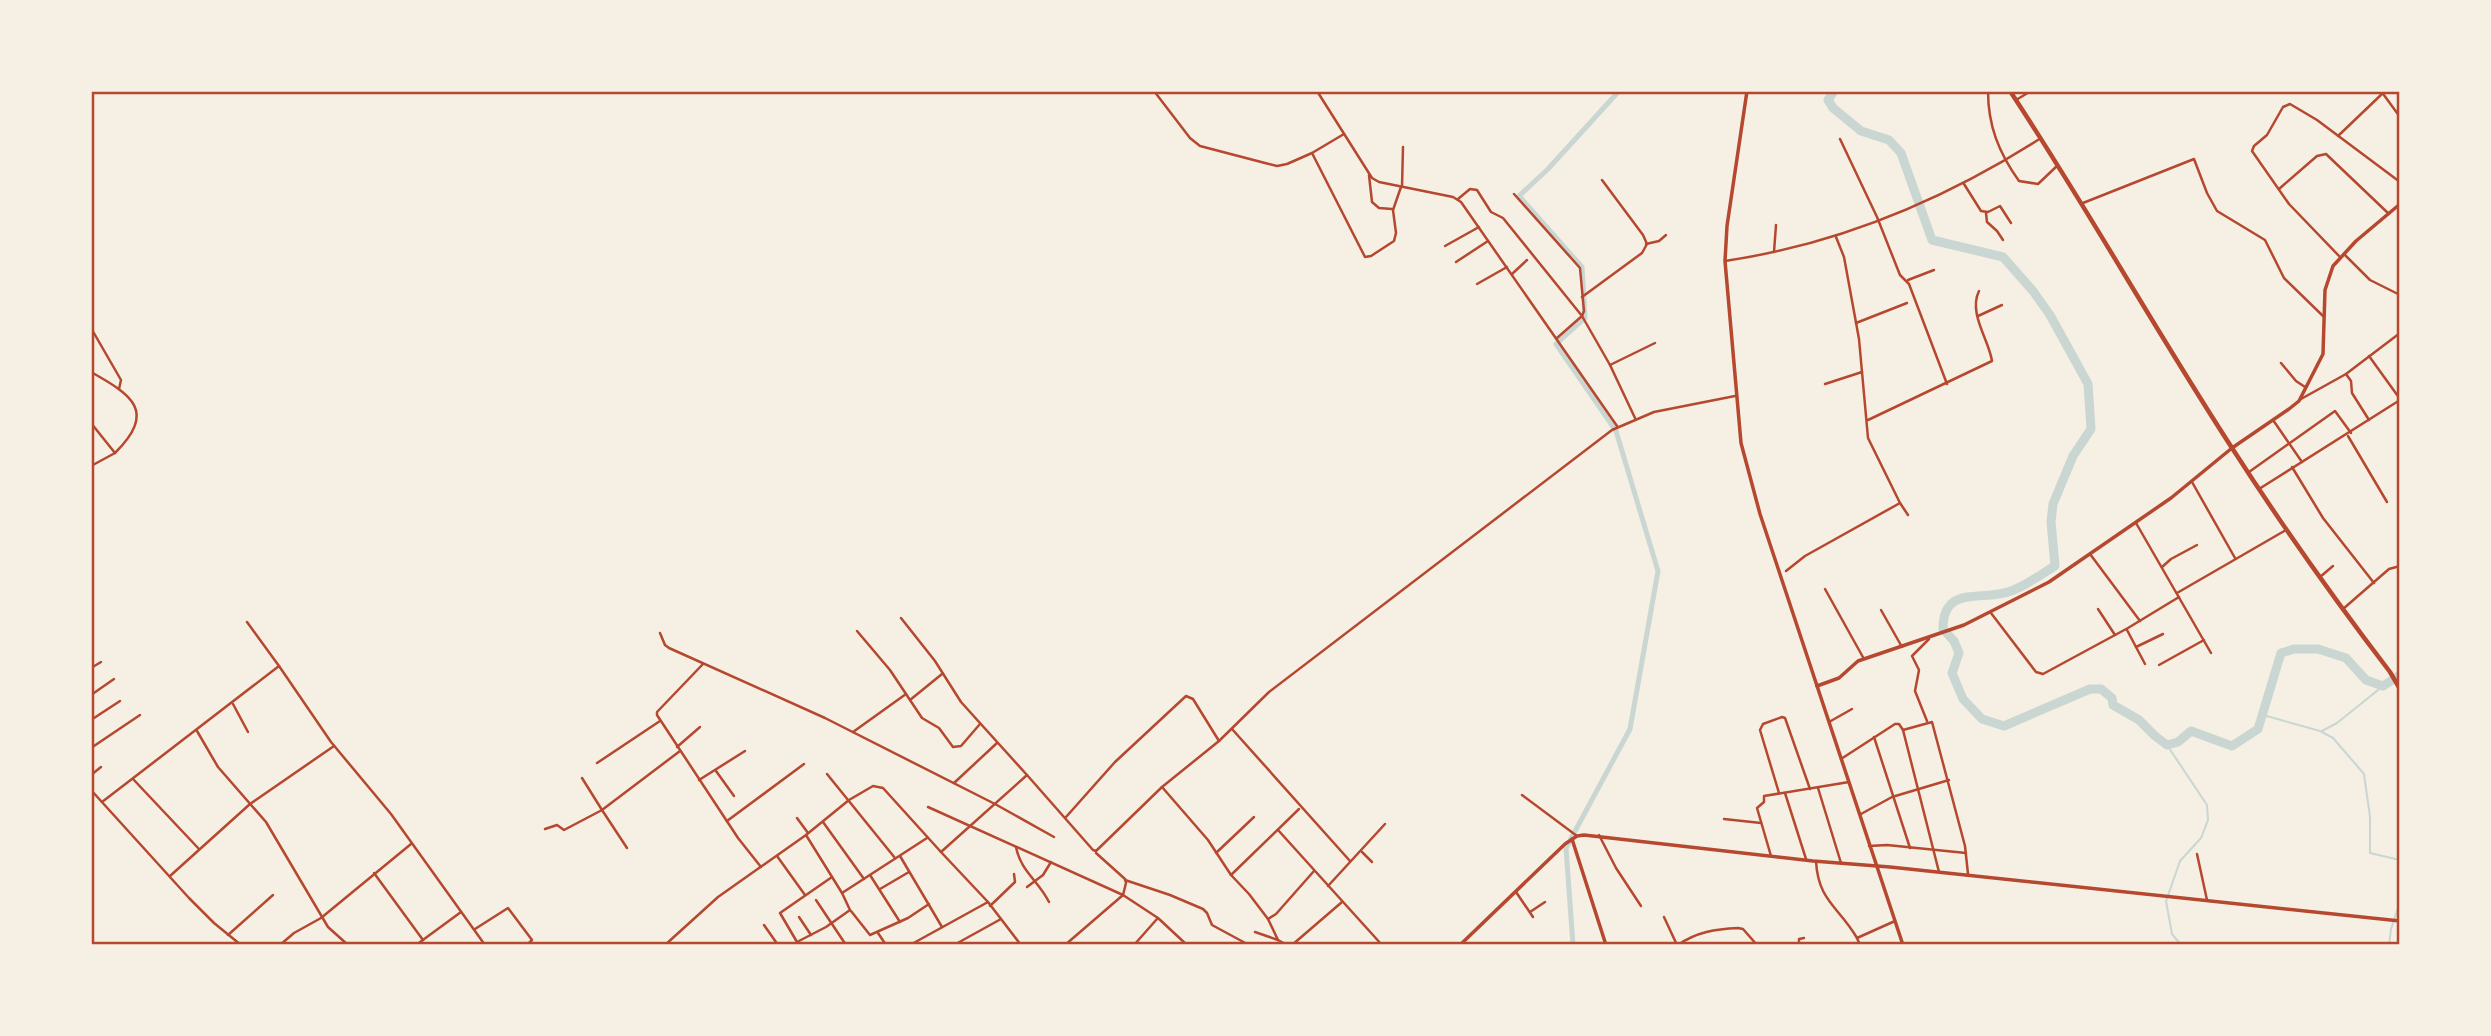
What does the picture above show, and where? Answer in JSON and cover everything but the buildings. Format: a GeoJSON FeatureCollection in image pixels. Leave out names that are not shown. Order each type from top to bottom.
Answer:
{"type":"FeatureCollection","features":[{"type":"Feature","properties":{"kind":"main road"},"geometry":{"type":"LineString","coordinates":[[2010,91],[2083,203],[2232,448],[2286,530],[2399,687]]}},
{"type":"Feature","properties":{"kind":"street"},"geometry":{"type":"LineString","coordinates":[[1154,91],[1190,138],[1204,148],[1277,166],[1312,153],[1344,134]]}},
{"type":"Feature","properties":{"kind":"street"},"geometry":{"type":"LineString","coordinates":[[1317,91],[1369,175],[1376,181],[1458,199],[1558,340],[1615,428]]}},
{"type":"Feature","properties":{"kind":"street"},"geometry":{"type":"LineString","coordinates":[[1747,91],[1727,226],[1725,261],[1741,443],[1754,497],[1903,945]]}},
{"type":"Feature","properties":{"kind":"street"},"geometry":{"type":"LineString","coordinates":[[1988,91],[1991,127],[2006,160],[2020,181],[2036,184],[2058,165]]}},
{"type":"Feature","properties":{"kind":"street"},"geometry":{"type":"LineString","coordinates":[[2016,100],[2031,91]]}},
{"type":"Feature","properties":{"kind":"street"},"geometry":{"type":"LineString","coordinates":[[2338,136],[2382,92],[2400,117]]}},
{"type":"Feature","properties":{"kind":"street"},"geometry":{"type":"LineString","coordinates":[[2400,182],[2293,105],[2283,107],[2267,135],[2252,149],[2293,209],[2370,280],[2400,295]]}},
{"type":"Feature","properties":{"kind":"street"},"geometry":{"type":"LineString","coordinates":[[1725,261],[1836,237],[1879,221],[1964,184],[2041,138]]}},
{"type":"Feature","properties":{"kind":"street"},"geometry":{"type":"LineString","coordinates":[[1840,139],[1879,221],[1900,275],[1907,280],[1947,384]]}},
{"type":"Feature","properties":{"kind":"street"},"geometry":{"type":"LineString","coordinates":[[1312,153],[1365,257],[1394,241],[1394,209],[1402,187],[1403,146]]}},
{"type":"Feature","properties":{"kind":"street"},"geometry":{"type":"LineString","coordinates":[[2279,189],[2318,156],[2326,154],[2389,214]]}},
{"type":"Feature","properties":{"kind":"street"},"geometry":{"type":"LineString","coordinates":[[2083,203],[2194,159],[2217,211],[2265,240],[2284,278],[2323,316]]}},
{"type":"Feature","properties":{"kind":"street"},"geometry":{"type":"LineString","coordinates":[[1369,175],[1372,202],[1379,208],[1394,209]]}},
{"type":"Feature","properties":{"kind":"street"},"geometry":{"type":"LineString","coordinates":[[1585,296],[1642,253],[1646,244],[1643,234],[1602,180]]}},
{"type":"Feature","properties":{"kind":"street"},"geometry":{"type":"LineString","coordinates":[[1964,184],[1979,209],[1986,213]]}},
{"type":"Feature","properties":{"kind":"street"},"geometry":{"type":"LineString","coordinates":[[1458,199],[1470,189],[1477,190],[1491,212],[1503,218],[1584,319],[1636,418]]}},
{"type":"Feature","properties":{"kind":"street"},"geometry":{"type":"LineString","coordinates":[[1514,194],[1580,268],[1585,296],[1584,319]]}},
{"type":"Feature","properties":{"kind":"street"},"geometry":{"type":"LineString","coordinates":[[2299,401],[2323,354],[2323,316],[2328,274],[2342,256],[2400,204]]}},
{"type":"Feature","properties":{"kind":"street"},"geometry":{"type":"LineString","coordinates":[[1986,213],[2000,206],[2011,223]]}},
{"type":"Feature","properties":{"kind":"street"},"geometry":{"type":"LineString","coordinates":[[1986,213],[1987,222],[2003,240]]}},
{"type":"Feature","properties":{"kind":"street"},"geometry":{"type":"LineString","coordinates":[[1774,252],[1776,225]]}},
{"type":"Feature","properties":{"kind":"street"},"geometry":{"type":"LineString","coordinates":[[1445,246],[1479,227]]}},
{"type":"Feature","properties":{"kind":"street"},"geometry":{"type":"LineString","coordinates":[[1646,244],[1659,241],[1666,235]]}},
{"type":"Feature","properties":{"kind":"street"},"geometry":{"type":"LineString","coordinates":[[1836,237],[1844,257],[1856,323],[1870,445],[1908,515]]}},
{"type":"Feature","properties":{"kind":"street"},"geometry":{"type":"LineString","coordinates":[[1456,262],[1489,241]]}},
{"type":"Feature","properties":{"kind":"street"},"geometry":{"type":"LineString","coordinates":[[1512,274],[1527,260]]}},
{"type":"Feature","properties":{"kind":"street"},"geometry":{"type":"LineString","coordinates":[[1477,284],[1507,267]]}},
{"type":"Feature","properties":{"kind":"street"},"geometry":{"type":"LineString","coordinates":[[1907,280],[1934,270]]}},
{"type":"Feature","properties":{"kind":"street"},"geometry":{"type":"LineString","coordinates":[[1868,420],[1992,361],[1978,316],[1976,300],[1979,291]]}},
{"type":"Feature","properties":{"kind":"street"},"geometry":{"type":"LineString","coordinates":[[1856,323],[1907,303]]}},
{"type":"Feature","properties":{"kind":"street"},"geometry":{"type":"LineString","coordinates":[[1978,316],[2002,305]]}},
{"type":"Feature","properties":{"kind":"street"},"geometry":{"type":"LineString","coordinates":[[1558,340],[1584,319]]}},
{"type":"Feature","properties":{"kind":"street"},"geometry":{"type":"LineString","coordinates":[[91,328],[121,380],[119,389]]}},
{"type":"Feature","properties":{"kind":"street"},"geometry":{"type":"LineString","coordinates":[[1817,686],[1839,678],[1864,659],[1964,625],[2049,582],[2192,482],[2232,448],[2299,401],[2346,374],[2400,334]]}},
{"type":"Feature","properties":{"kind":"street"},"geometry":{"type":"LineString","coordinates":[[1610,365],[1655,343]]}},
{"type":"Feature","properties":{"kind":"street"},"geometry":{"type":"LineString","coordinates":[[2259,489],[2400,400],[2370,356]]}},
{"type":"Feature","properties":{"kind":"street"},"geometry":{"type":"LineString","coordinates":[[2281,363],[2296,381],[2305,387]]}},
{"type":"Feature","properties":{"kind":"street"},"geometry":{"type":"LineString","coordinates":[[91,372],[133,401],[136,424],[131,436],[115,453],[91,466]]}},
{"type":"Feature","properties":{"kind":"street"},"geometry":{"type":"LineString","coordinates":[[1825,384],[1863,372]]}},
{"type":"Feature","properties":{"kind":"street"},"geometry":{"type":"LineString","coordinates":[[2346,374],[2351,381],[2352,393],[2370,421]]}},
{"type":"Feature","properties":{"kind":"street"},"geometry":{"type":"LineString","coordinates":[[1095,852],[1162,787],[1219,741],[1269,692],[1615,428],[1636,418],[1735,396]]}},
{"type":"Feature","properties":{"kind":"street"},"geometry":{"type":"LineString","coordinates":[[2248,472],[2335,411],[2387,502]]}},
{"type":"Feature","properties":{"kind":"street"},"geometry":{"type":"LineString","coordinates":[[2273,420],[2302,462]]}},
{"type":"Feature","properties":{"kind":"street"},"geometry":{"type":"LineString","coordinates":[[91,423],[115,453]]}},
{"type":"Feature","properties":{"kind":"street"},"geometry":{"type":"LineString","coordinates":[[2292,467],[2323,519],[2374,583]]}},
{"type":"Feature","properties":{"kind":"street"},"geometry":{"type":"LineString","coordinates":[[2192,482],[2235,558]]}},
{"type":"Feature","properties":{"kind":"street"},"geometry":{"type":"LineString","coordinates":[[1786,571],[1805,556],[1900,503]]}},
{"type":"Feature","properties":{"kind":"street"},"geometry":{"type":"LineString","coordinates":[[2136,523],[2211,653]]}},
{"type":"Feature","properties":{"kind":"street"},"geometry":{"type":"LineString","coordinates":[[1991,612],[2030,665],[2040,674],[2140,621],[2235,558],[2286,530]]}},
{"type":"Feature","properties":{"kind":"street"},"geometry":{"type":"LineString","coordinates":[[2162,567],[2197,544]]}},
{"type":"Feature","properties":{"kind":"street"},"geometry":{"type":"LineString","coordinates":[[2090,554],[2140,621]]}},
{"type":"Feature","properties":{"kind":"street"},"geometry":{"type":"LineString","coordinates":[[2319,577],[2333,566]]}},
{"type":"Feature","properties":{"kind":"street"},"geometry":{"type":"LineString","coordinates":[[2343,609],[2389,569],[2400,566]]}},
{"type":"Feature","properties":{"kind":"street"},"geometry":{"type":"LineString","coordinates":[[1825,589],[1864,659]]}},
{"type":"Feature","properties":{"kind":"street"},"geometry":{"type":"LineString","coordinates":[[2098,609],[2115,635]]}},
{"type":"Feature","properties":{"kind":"street"},"geometry":{"type":"LineString","coordinates":[[1881,610],[1902,647]]}},
{"type":"Feature","properties":{"kind":"street"},"geometry":{"type":"LineString","coordinates":[[901,618],[935,661],[961,702],[1095,852],[1125,880],[1203,909],[1212,925],[1249,945]]}},
{"type":"Feature","properties":{"kind":"street"},"geometry":{"type":"LineString","coordinates":[[247,622],[334,746],[391,814],[485,945]]}},
{"type":"Feature","properties":{"kind":"street"},"geometry":{"type":"LineString","coordinates":[[2126,629],[2144,664]]}},
{"type":"Feature","properties":{"kind":"street"},"geometry":{"type":"LineString","coordinates":[[857,631],[890,670],[922,718],[939,728],[953,747],[961,746],[980,724]]}},
{"type":"Feature","properties":{"kind":"street"},"geometry":{"type":"LineString","coordinates":[[660,633],[666,647],[853,732],[995,804],[1054,838]]}},
{"type":"Feature","properties":{"kind":"street"},"geometry":{"type":"LineString","coordinates":[[2136,647],[2162,634]]}},
{"type":"Feature","properties":{"kind":"street"},"geometry":{"type":"LineString","coordinates":[[1927,722],[1915,691],[1919,670],[1912,656],[1914,651],[1929,639]]}},
{"type":"Feature","properties":{"kind":"street"},"geometry":{"type":"LineString","coordinates":[[2159,665],[2204,640]]}},
{"type":"Feature","properties":{"kind":"street"},"geometry":{"type":"LineString","coordinates":[[91,668],[100,662]]}},
{"type":"Feature","properties":{"kind":"street"},"geometry":{"type":"LineString","coordinates":[[703,664],[657,712],[660,721],[699,780],[761,867]]}},
{"type":"Feature","properties":{"kind":"street"},"geometry":{"type":"LineString","coordinates":[[102,802],[279,666]]}},
{"type":"Feature","properties":{"kind":"street"},"geometry":{"type":"LineString","coordinates":[[910,700],[943,674]]}},
{"type":"Feature","properties":{"kind":"street"},"geometry":{"type":"LineString","coordinates":[[91,695],[114,679]]}},
{"type":"Feature","properties":{"kind":"street"},"geometry":{"type":"LineString","coordinates":[[853,732],[906,694]]}},
{"type":"Feature","properties":{"kind":"street"},"geometry":{"type":"LineString","coordinates":[[1066,818],[1115,762],[1186,696],[1193,699],[1219,741]]}},
{"type":"Feature","properties":{"kind":"street"},"geometry":{"type":"LineString","coordinates":[[91,720],[120,701]]}},
{"type":"Feature","properties":{"kind":"street"},"geometry":{"type":"LineString","coordinates":[[232,702],[248,732]]}},
{"type":"Feature","properties":{"kind":"street"},"geometry":{"type":"LineString","coordinates":[[1829,722],[1852,709]]}},
{"type":"Feature","properties":{"kind":"street"},"geometry":{"type":"LineString","coordinates":[[91,747],[139,715]]}},
{"type":"Feature","properties":{"kind":"street"},"geometry":{"type":"LineString","coordinates":[[1779,793],[1760,730],[1763,724],[1782,717],[1786,720],[1810,789]]}},
{"type":"Feature","properties":{"kind":"street"},"geometry":{"type":"LineString","coordinates":[[597,763],[660,721]]}},
{"type":"Feature","properties":{"kind":"street"},"geometry":{"type":"LineString","coordinates":[[1903,730],[1927,722],[1932,722],[1934,726],[1966,853],[1968,875]]}},
{"type":"Feature","properties":{"kind":"street"},"geometry":{"type":"LineString","coordinates":[[1841,759],[1899,724],[1919,789],[1939,872]]}},
{"type":"Feature","properties":{"kind":"street"},"geometry":{"type":"LineString","coordinates":[[677,747],[700,727]]}},
{"type":"Feature","properties":{"kind":"street"},"geometry":{"type":"LineString","coordinates":[[1232,729],[1350,862]]}},
{"type":"Feature","properties":{"kind":"street"},"geometry":{"type":"LineString","coordinates":[[197,731],[218,767],[271,829],[321,918],[348,945]]}},
{"type":"Feature","properties":{"kind":"street"},"geometry":{"type":"LineString","coordinates":[[1874,737],[1910,848]]}},
{"type":"Feature","properties":{"kind":"street"},"geometry":{"type":"LineString","coordinates":[[954,783],[997,743]]}},
{"type":"Feature","properties":{"kind":"street"},"geometry":{"type":"LineString","coordinates":[[170,876],[250,804],[334,746]]}},
{"type":"Feature","properties":{"kind":"street"},"geometry":{"type":"LineString","coordinates":[[545,829],[557,825],[564,830],[602,810],[680,751]]}},
{"type":"Feature","properties":{"kind":"street"},"geometry":{"type":"LineString","coordinates":[[699,780],[745,751]]}},
{"type":"Feature","properties":{"kind":"street"},"geometry":{"type":"LineString","coordinates":[[727,821],[804,764]]}},
{"type":"Feature","properties":{"kind":"street"},"geometry":{"type":"LineString","coordinates":[[91,775],[102,767]]}},
{"type":"Feature","properties":{"kind":"street"},"geometry":{"type":"LineString","coordinates":[[716,771],[734,796]]}},
{"type":"Feature","properties":{"kind":"street"},"geometry":{"type":"LineString","coordinates":[[827,774],[898,857],[942,927]]}},
{"type":"Feature","properties":{"kind":"street"},"geometry":{"type":"LineString","coordinates":[[940,851],[972,826],[1027,775]]}},
{"type":"Feature","properties":{"kind":"street"},"geometry":{"type":"LineString","coordinates":[[582,778],[627,848]]}},
{"type":"Feature","properties":{"kind":"street"},"geometry":{"type":"LineString","coordinates":[[133,779],[199,849]]}},
{"type":"Feature","properties":{"kind":"street"},"geometry":{"type":"LineString","coordinates":[[1860,815],[1892,797],[1949,780]]}},
{"type":"Feature","properties":{"kind":"street"},"geometry":{"type":"LineString","coordinates":[[1771,856],[1757,806],[1763,803],[1765,795],[1849,782]]}},
{"type":"Feature","properties":{"kind":"street"},"geometry":{"type":"LineString","coordinates":[[665,945],[718,897],[807,834],[849,800],[870,787],[880,786],[989,904],[1021,945]]}},
{"type":"Feature","properties":{"kind":"street"},"geometry":{"type":"LineString","coordinates":[[1162,787],[1268,919],[1278,940]]}},
{"type":"Feature","properties":{"kind":"street"},"geometry":{"type":"LineString","coordinates":[[1818,788],[1842,863]]}},
{"type":"Feature","properties":{"kind":"street"},"geometry":{"type":"LineString","coordinates":[[91,790],[170,876],[241,945]]}},
{"type":"Feature","properties":{"kind":"street"},"geometry":{"type":"LineString","coordinates":[[1785,793],[1806,859]]}},
{"type":"Feature","properties":{"kind":"street"},"geometry":{"type":"LineString","coordinates":[[1522,795],[1571,838],[1606,945]]}},
{"type":"Feature","properties":{"kind":"street"},"geometry":{"type":"LineString","coordinates":[[928,807],[1123,895],[1158,918],[1187,945]]}},
{"type":"Feature","properties":{"kind":"street"},"geometry":{"type":"LineString","coordinates":[[1231,874],[1300,807]]}},
{"type":"Feature","properties":{"kind":"street"},"geometry":{"type":"LineString","coordinates":[[1216,853],[1254,817]]}},
{"type":"Feature","properties":{"kind":"street"},"geometry":{"type":"LineString","coordinates":[[797,818],[850,910],[868,934],[878,933],[929,904]]}},
{"type":"Feature","properties":{"kind":"street"},"geometry":{"type":"LineString","coordinates":[[1724,819],[1761,823]]}},
{"type":"Feature","properties":{"kind":"street"},"geometry":{"type":"LineString","coordinates":[[823,822],[864,879]]}},
{"type":"Feature","properties":{"kind":"street"},"geometry":{"type":"LineString","coordinates":[[1328,886],[1385,824]]}},
{"type":"Feature","properties":{"kind":"street"},"geometry":{"type":"LineString","coordinates":[[1278,831],[1382,945]]}},
{"type":"Feature","properties":{"kind":"street"},"geometry":{"type":"LineString","coordinates":[[1599,835],[1616,868],[1642,906]]}},
{"type":"Feature","properties":{"kind":"street"},"geometry":{"type":"LineString","coordinates":[[1460,945],[1571,838],[1599,835],[1816,861],[2400,921]]}},
{"type":"Feature","properties":{"kind":"street"},"geometry":{"type":"LineString","coordinates":[[842,893],[927,838]]}},
{"type":"Feature","properties":{"kind":"street"},"geometry":{"type":"LineString","coordinates":[[280,945],[294,933],[321,918],[411,844]]}},
{"type":"Feature","properties":{"kind":"street"},"geometry":{"type":"LineString","coordinates":[[1015,845],[1020,864],[1049,902]]}},
{"type":"Feature","properties":{"kind":"street"},"geometry":{"type":"LineString","coordinates":[[1869,846],[1966,853]]}},
{"type":"Feature","properties":{"kind":"street"},"geometry":{"type":"LineString","coordinates":[[1361,850],[1372,862]]}},
{"type":"Feature","properties":{"kind":"street"},"geometry":{"type":"LineString","coordinates":[[2197,854],[2207,900]]}},
{"type":"Feature","properties":{"kind":"street"},"geometry":{"type":"LineString","coordinates":[[777,856],[805,895]]}},
{"type":"Feature","properties":{"kind":"street"},"geometry":{"type":"LineString","coordinates":[[1816,861],[1817,880],[1823,894],[1860,945]]}},
{"type":"Feature","properties":{"kind":"street"},"geometry":{"type":"LineString","coordinates":[[1027,887],[1036,882],[1051,862]]}},
{"type":"Feature","properties":{"kind":"street"},"geometry":{"type":"LineString","coordinates":[[1268,919],[1276,914],[1314,871]]}},
{"type":"Feature","properties":{"kind":"street"},"geometry":{"type":"LineString","coordinates":[[880,889],[909,872]]}},
{"type":"Feature","properties":{"kind":"street"},"geometry":{"type":"LineString","coordinates":[[374,873],[423,940]]}},
{"type":"Feature","properties":{"kind":"street"},"geometry":{"type":"LineString","coordinates":[[910,945],[989,904],[1015,882],[1014,874]]}},
{"type":"Feature","properties":{"kind":"street"},"geometry":{"type":"LineString","coordinates":[[870,875],[900,922]]}},
{"type":"Feature","properties":{"kind":"street"},"geometry":{"type":"LineString","coordinates":[[832,877],[780,913],[798,944],[850,910]]}},
{"type":"Feature","properties":{"kind":"street"},"geometry":{"type":"LineString","coordinates":[[1065,945],[1123,895],[1125,880]]}},
{"type":"Feature","properties":{"kind":"street"},"geometry":{"type":"LineString","coordinates":[[1516,892],[1533,917]]}},
{"type":"Feature","properties":{"kind":"street"},"geometry":{"type":"LineString","coordinates":[[228,935],[273,895]]}},
{"type":"Feature","properties":{"kind":"street"},"geometry":{"type":"LineString","coordinates":[[816,900],[846,945]]}},
{"type":"Feature","properties":{"kind":"street"},"geometry":{"type":"LineString","coordinates":[[1292,945],[1342,902]]}},
{"type":"Feature","properties":{"kind":"street"},"geometry":{"type":"LineString","coordinates":[[1530,912],[1545,902]]}},
{"type":"Feature","properties":{"kind":"street"},"geometry":{"type":"LineString","coordinates":[[474,930],[508,908],[532,940],[527,945]]}},
{"type":"Feature","properties":{"kind":"street"},"geometry":{"type":"LineString","coordinates":[[416,945],[461,912]]}},
{"type":"Feature","properties":{"kind":"street"},"geometry":{"type":"LineString","coordinates":[[799,917],[811,934]]}},
{"type":"Feature","properties":{"kind":"street"},"geometry":{"type":"LineString","coordinates":[[1664,917],[1678,945],[1706,932],[1738,928],[1743,929],[1757,945]]}},
{"type":"Feature","properties":{"kind":"street"},"geometry":{"type":"LineString","coordinates":[[1134,945],[1158,918]]}},
{"type":"Feature","properties":{"kind":"street"},"geometry":{"type":"LineString","coordinates":[[954,945],[1000,919]]}},
{"type":"Feature","properties":{"kind":"street"},"geometry":{"type":"LineString","coordinates":[[1857,939],[1895,921]]}},
{"type":"Feature","properties":{"kind":"street"},"geometry":{"type":"LineString","coordinates":[[764,925],[778,945]]}},
{"type":"Feature","properties":{"kind":"street"},"geometry":{"type":"LineString","coordinates":[[1255,932],[1287,945]]}},
{"type":"Feature","properties":{"kind":"street"},"geometry":{"type":"LineString","coordinates":[[878,933],[886,945]]}},
{"type":"Feature","properties":{"kind":"street"},"geometry":{"type":"LineString","coordinates":[[1799,945],[1799,939],[1804,937]]}},
{"type":"Feature","properties":{"kind":"street"},"geometry":{"type":"LineString","coordinates":[[287,939],[292,945]]}},
{"type":"Feature","properties":{"kind":"waterway"},"geometry":{"type":"LineString","coordinates":[[1573,945],[1566,848],[1630,729],[1658,571],[1616,431],[1556,344],[1585,318],[1582,267],[1519,196],[1548,169],[1619,91]]}},
{"type":"Feature","properties":{"kind":"waterway"},"geometry":{"type":"LineString","coordinates":[[1834,91],[1828,100],[1833,108],[1861,131],[1889,140],[1901,153],[1932,240],[2003,257],[2050,315],[2088,384],[2091,429],[2073,456],[2053,504],[2051,522],[2055,566],[2011,591],[1957,600],[1945,615],[1943,629],[1954,641],[1959,653],[1952,673],[1963,699],[1982,719],[2004,726],[2090,689],[2101,689],[2112,698],[2113,705],[2139,720],[2167,745],[2178,742],[2191,731],[2232,746],[2258,729],[2281,653],[2294,649],[2318,649],[2346,658],[2366,680],[2383,686],[2400,675]]}},
{"type":"Feature","properties":{"kind":"waterway"},"geometry":{"type":"LineString","coordinates":[[2322,731],[2337,723],[2383,686]]}},
{"type":"Feature","properties":{"kind":"waterway"},"geometry":{"type":"LineString","coordinates":[[2263,715],[2320,731],[2333,738],[2364,774],[2370,817],[2370,853],[2400,860]]}},
{"type":"Feature","properties":{"kind":"waterway"},"geometry":{"type":"LineString","coordinates":[[2167,745],[2207,805],[2208,820],[2201,838],[2180,861],[2166,901],[2172,934],[2181,945]]}},
{"type":"Feature","properties":{"kind":"waterway"},"geometry":{"type":"LineString","coordinates":[[2389,945],[2398,908],[2400,874]]}}]}
